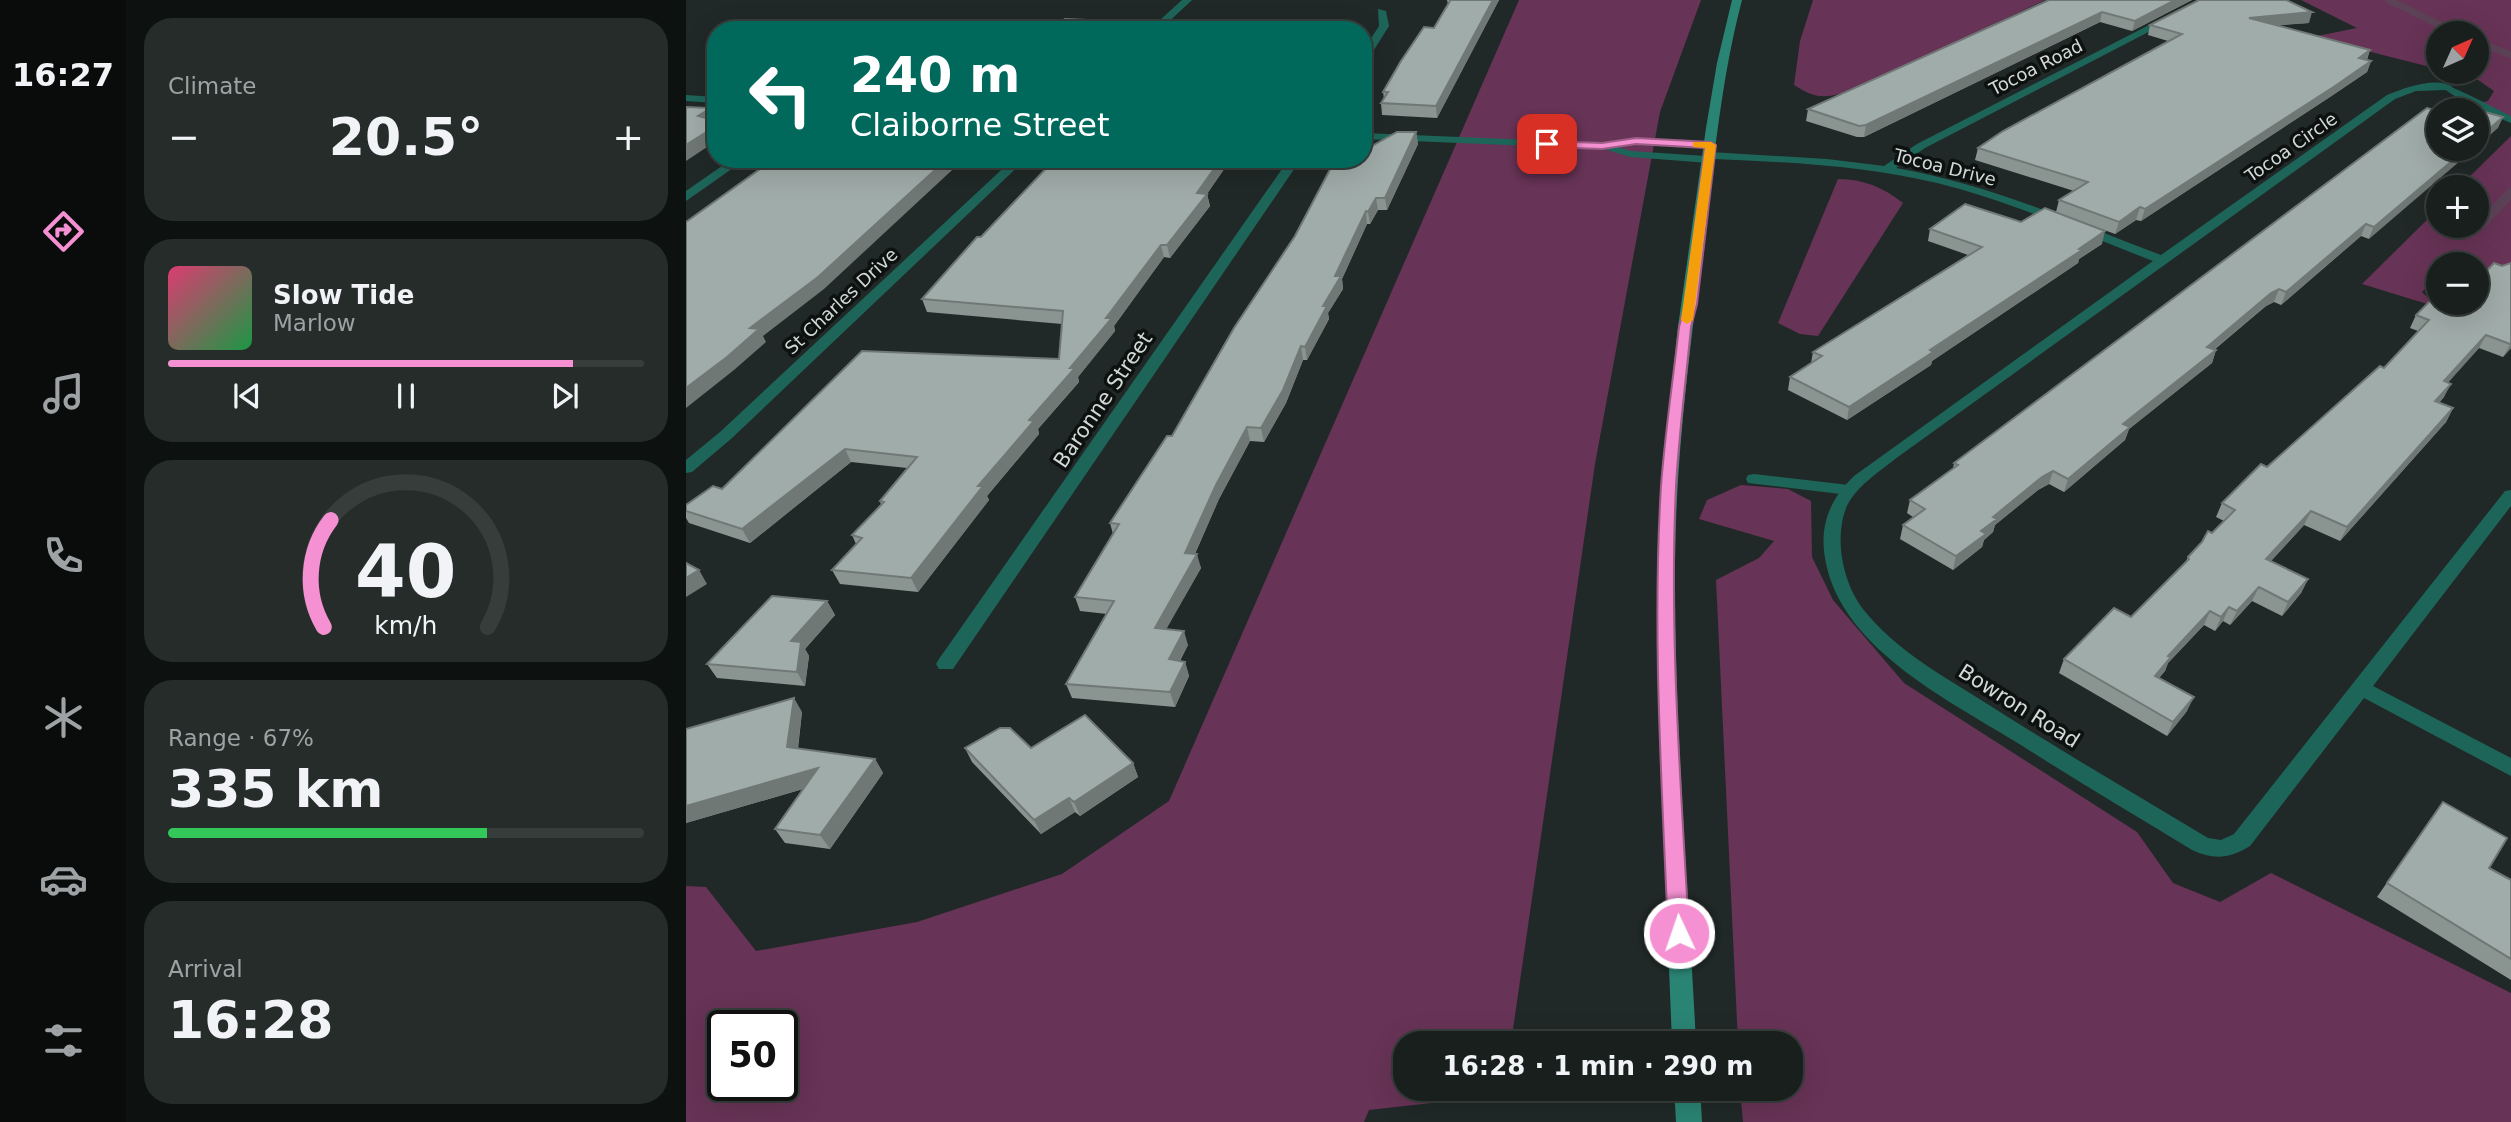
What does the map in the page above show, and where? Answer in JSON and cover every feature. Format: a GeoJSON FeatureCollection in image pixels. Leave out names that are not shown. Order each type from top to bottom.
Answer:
{"type":"FeatureCollection","features":[{"type":"Feature","properties":{"kind":"main road"},"geometry":{"type":"LineString","coordinates":[[1683,1031],[1671,768],[1666,563],[1669,484],[1685,327],[1691,304],[1730,23],[1737,0]]}},
{"type":"Feature","properties":{"kind":"main road"},"geometry":{"type":"LineString","coordinates":[[1688,1101],[1689,1122]]}},
{"type":"Feature","properties":{"kind":"street"},"geometry":{"type":"LineString","coordinates":[[1164,21],[1187,0]]}},
{"type":"Feature","properties":{"kind":"street","name":"Tocoa Road"},"geometry":{"type":"LineString","coordinates":[[1887,170],[1921,146],[2205,0]]}},
{"type":"Feature","properties":{"kind":"street"},"geometry":{"type":"LineString","coordinates":[[1372,45],[1384,26],[1381,10]]}},
{"type":"Feature","properties":{"kind":"street","name":"Tocoa Circle"},"geometry":{"type":"LineString","coordinates":[[2162,260],[2391,97],[2415,88],[2448,87],[2472,103],[2511,120]]}},
{"type":"Feature","properties":{"kind":"street"},"geometry":{"type":"LineString","coordinates":[[686,98],[707,99]]}},
{"type":"Feature","properties":{"kind":"street","name":"Tocoa Drive"},"geometry":{"type":"LineString","coordinates":[[1372,136],[1602,146],[1630,154],[1710,153],[1847,164],[1887,170],[1941,181],[1996,197],[2162,260]]}},
{"type":"Feature","properties":{"kind":"street"},"geometry":{"type":"LineString","coordinates":[[686,197],[727,168]]}},
{"type":"Feature","properties":{"kind":"street","name":"St Charles Drive"},"geometry":{"type":"LineString","coordinates":[[686,468],[726,436],[1010,168]]}},
{"type":"Feature","properties":{"kind":"street","name":"Baronne Street"},"geometry":{"type":"LineString","coordinates":[[946,664],[1289,168]]}},
{"type":"Feature","properties":{"kind":"street","name":"Bowron Road"},"geometry":{"type":"LineString","coordinates":[[2162,260],[1889,456],[1849,489],[1836,512],[1833,548],[1845,595],[1856,613],[1882,641],[1918,670],[2214,850],[2228,849],[2242,840],[2511,495]]}},
{"type":"Feature","properties":{"kind":"street"},"geometry":{"type":"LineString","coordinates":[[1754,479],[1849,489]]}},
{"type":"Feature","properties":{"kind":"street"},"geometry":{"type":"LineString","coordinates":[[2361,688],[2511,768]]}},
{"type":"Feature","properties":{"kind":"shaded area"},"geometry":{"type":"Polygon","coordinates":[[[1519,0],[1701,0],[1660,112],[1595,464],[1513,1031],[1393,1031],[1393,1101],[1449,1101],[1369,1110],[1364,1122],[686,1122],[686,886],[706,887],[756,951],[917,922],[1062,874],[1169,801],[1519,0]]]}},
{"type":"Feature","properties":{"kind":"shaded area"},"geometry":{"type":"Polygon","coordinates":[[[1813,0],[2045,0],[1858,88],[1839,94],[1818,96],[1794,85],[1800,41],[1813,0]]]}},
{"type":"Feature","properties":{"kind":"shaded area"},"geometry":{"type":"Polygon","coordinates":[[[2301,0],[2511,0],[2511,119],[2489,110],[2489,99],[2494,91],[2484,84],[2489,84],[2489,21],[2426,21],[2426,66],[2312,37],[2357,28],[2301,0]]]}},
{"type":"Feature","properties":{"kind":"shaded area"},"geometry":{"type":"Polygon","coordinates":[[[2511,136],[2511,280],[2489,272],[2489,252],[2426,252],[2426,288],[2422,292],[2426,296],[2426,304],[2362,284],[2426,221],[2426,238],[2489,238],[2489,175],[2471,175],[2486,161],[2489,161],[2489,158],[2511,136]]]}},
{"type":"Feature","properties":{"kind":"shaded area"},"geometry":{"type":"Polygon","coordinates":[[[1838,179],[1856,180],[1872,185],[1903,203],[1818,336],[1800,334],[1778,323],[1838,179]]]}},
{"type":"Feature","properties":{"kind":"shaded area"},"geometry":{"type":"Polygon","coordinates":[[[1741,485],[1788,489],[1811,501],[1812,557],[1833,600],[1904,683],[2137,832],[2173,883],[2220,902],[2271,873],[2511,993],[2511,1122],[1743,1122],[1741,1101],[1803,1101],[1803,1031],[1737,1031],[1716,580],[1759,558],[1774,541],[1699,519],[1707,500],[1741,485]]]}},
{"type":"Feature","properties":{"kind":"building"},"geometry":{"type":"Polygon","coordinates":[[[1450,0],[1493,0],[1436,106],[1381,103],[1388,92],[1383,92],[1401,61],[1424,27],[1434,28],[1450,0]]]}},
{"type":"Feature","properties":{"kind":"building"},"geometry":{"type":"Polygon","coordinates":[[[2049,0],[2175,0],[2135,21],[2102,12],[1866,125],[1859,126],[1808,109],[2049,0]]]}},
{"type":"Feature","properties":{"kind":"building"},"geometry":{"type":"Polygon","coordinates":[[[2199,0],[2286,0],[2312,12],[2249,18],[2370,50],[2359,58],[2371,61],[2145,209],[2140,207],[2119,222],[2059,200],[2088,182],[1978,148],[2003,131],[2182,34],[2150,25],[2199,0]]]}},
{"type":"Feature","properties":{"kind":"building"},"geometry":{"type":"Polygon","coordinates":[[[1065,19],[1107,21],[1062,21],[1065,19]]]}},
{"type":"Feature","properties":{"kind":"building"},"geometry":{"type":"Polygon","coordinates":[[[686,107],[707,108],[698,116],[707,118],[707,132],[686,145],[686,107]]]}},
{"type":"Feature","properties":{"kind":"building"},"geometry":{"type":"Polygon","coordinates":[[[2426,109],[2426,161],[2452,161],[2435,175],[2426,175],[2426,183],[2374,227],[2366,224],[2286,292],[2279,289],[2271,293],[2207,347],[2216,350],[2123,424],[2130,427],[2068,479],[2053,471],[2042,477],[1993,517],[1997,519],[1981,531],[1986,534],[1956,556],[1903,525],[1925,509],[1910,500],[1958,465],[1954,463],[2426,109]]]}},
{"type":"Feature","properties":{"kind":"building"},"geometry":{"type":"Polygon","coordinates":[[[2489,113],[2503,117],[2489,129],[2489,113]]]}},
{"type":"Feature","properties":{"kind":"building"},"geometry":{"type":"Polygon","coordinates":[[[1397,132],[1416,132],[1385,198],[1376,198],[1368,212],[1366,211],[1335,276],[1341,276],[1323,306],[1327,306],[1305,347],[1301,346],[1283,390],[1261,428],[1247,427],[1216,485],[1185,553],[1197,554],[1155,628],[1184,631],[1169,659],[1185,662],[1170,692],[1066,684],[1114,601],[1075,597],[1119,524],[1110,523],[1167,436],[1172,436],[1234,328],[1295,236],[1331,168],[1372,168],[1372,146],[1397,132]]]}},
{"type":"Feature","properties":{"kind":"building"},"geometry":{"type":"Polygon","coordinates":[[[761,168],[937,168],[818,277],[750,328],[759,329],[686,388],[686,222],[761,168]]]}},
{"type":"Feature","properties":{"kind":"building"},"geometry":{"type":"Polygon","coordinates":[[[1046,168],[1215,168],[1197,193],[1207,194],[1167,245],[1161,245],[1106,318],[1112,318],[1070,368],[1075,368],[1029,420],[1034,421],[978,486],[983,486],[911,578],[832,570],[862,538],[852,535],[884,502],[880,501],[917,457],[845,449],[742,529],[686,511],[686,505],[713,486],[722,489],[862,351],[1059,359],[1063,311],[922,299],[977,237],[981,237],[1046,168]]]}},
{"type":"Feature","properties":{"kind":"building"},"geometry":{"type":"Polygon","coordinates":[[[1965,204],[2021,222],[2045,208],[2105,231],[2079,249],[2082,250],[1849,407],[1790,377],[1822,356],[1813,352],[1982,247],[1930,229],[1965,204]]]}},
{"type":"Feature","properties":{"kind":"building"},"geometry":{"type":"Polygon","coordinates":[[[2494,263],[2502,266],[2511,263],[2511,343],[2486,335],[2444,381],[2451,384],[2435,401],[2453,408],[2347,527],[2311,511],[2266,559],[2308,579],[2288,602],[2259,587],[2237,611],[2229,607],[2221,617],[2210,611],[2168,656],[2171,657],[2155,676],[2194,697],[2173,722],[2064,659],[2114,608],[2131,617],[2189,559],[2208,531],[2212,533],[2235,510],[2222,503],[2261,464],[2267,467],[2380,366],[2384,368],[2429,320],[2416,315],[2426,305],[2426,315],[2489,315],[2489,268],[2494,263]]]}},
{"type":"Feature","properties":{"kind":"building"},"geometry":{"type":"Polygon","coordinates":[[[686,563],[699,570],[686,578],[686,563]]]}},
{"type":"Feature","properties":{"kind":"building"},"geometry":{"type":"Polygon","coordinates":[[[772,596],[827,601],[791,641],[801,642],[797,672],[707,664],[772,596]]]}},
{"type":"Feature","properties":{"kind":"building"},"geometry":{"type":"Polygon","coordinates":[[[794,698],[787,747],[875,759],[820,835],[775,829],[818,768],[686,806],[686,729],[794,698]]]}},
{"type":"Feature","properties":{"kind":"building"},"geometry":{"type":"Polygon","coordinates":[[[1085,715],[1133,763],[1074,802],[1069,798],[1034,820],[965,748],[1000,728],[1010,728],[1031,748],[1085,715]]]}},
{"type":"Feature","properties":{"kind":"building"},"geometry":{"type":"Polygon","coordinates":[[[2443,802],[2507,838],[2489,868],[2511,880],[2511,959],[2387,883],[2443,802]]]}},
{"type":"Feature","properties":{"kind":"waterway"},"geometry":{"type":"LineString","coordinates":[[2389,0],[2432,21]]}},
{"type":"Feature","properties":{"kind":"waterway"},"geometry":{"type":"LineString","coordinates":[[2489,46],[2511,55]]}},
{"type":"Feature","properties":{"kind":"waterway"},"geometry":{"type":"LineString","coordinates":[[2489,216],[2511,193]]}},
{"type":"Feature","properties":{"kind":"slow traffic"},"geometry":{"type":"LineString","coordinates":[[1687,320],[1711,145],[1696,144]]}},
{"type":"Feature","properties":{"kind":"route"},"geometry":{"type":"LineString","coordinates":[[1547,144],[1602,146],[1636,141],[1711,145],[1691,304],[1685,327],[1669,484],[1666,563],[1671,768],[1679,933]]}}]}
